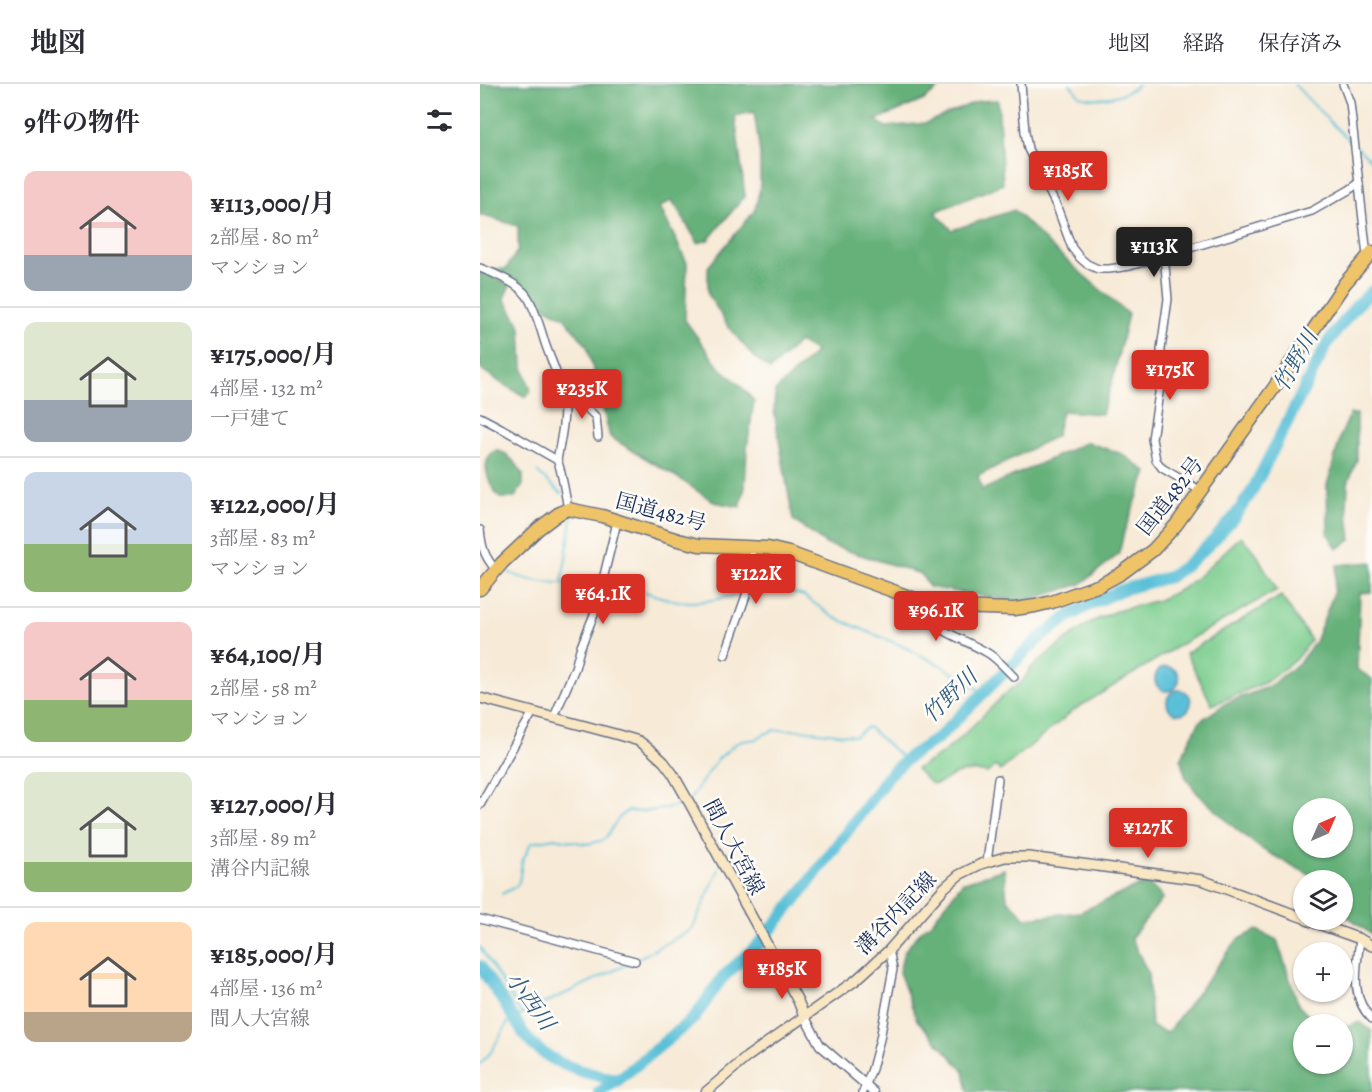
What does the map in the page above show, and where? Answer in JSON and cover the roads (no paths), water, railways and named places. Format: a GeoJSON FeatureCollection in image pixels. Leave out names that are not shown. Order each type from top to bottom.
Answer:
{"type":"FeatureCollection","features":[{"type":"Feature","properties":{"kind":"highway","name":"国道482号"},"geometry":{"type":"LineString","coordinates":[[568,509],[678,540],[699,544],[768,548],[789,553],[905,596],[955,607],[1014,609],[1052,602],[1100,585],[1122,573],[1140,561],[1165,538],[1276,385],[1339,290],[1371,259]]}},
{"type":"Feature","properties":{"kind":"highway"},"geometry":{"type":"LineString","coordinates":[[480,589],[538,529],[568,509]]}},
{"type":"Feature","properties":{"kind":"main road","name":"間人大宮線"},"geometry":{"type":"LineString","coordinates":[[480,698],[639,741],[652,750],[673,774],[798,1001],[804,1017]]}},
{"type":"Feature","properties":{"kind":"main road","name":"溝谷内記線"},"geometry":{"type":"LineString","coordinates":[[804,1017],[856,980],[889,950],[944,888],[959,875],[987,862],[1005,857],[1029,857],[1202,880],[1293,914]]}},
{"type":"Feature","properties":{"kind":"main road","name":"溝谷内記線"},"geometry":{"type":"LineString","coordinates":[[1335,930],[1372,946]]}},
{"type":"Feature","properties":{"kind":"main road"},"geometry":{"type":"LineString","coordinates":[[706,1092],[747,1057],[804,1017]]}},
{"type":"Feature","properties":{"kind":"street"},"geometry":{"type":"LineString","coordinates":[[1021,84],[1028,149],[1057,207],[1072,248],[1087,264],[1098,269],[1130,266],[1312,211],[1359,183]]}},
{"type":"Feature","properties":{"kind":"street"},"geometry":{"type":"LineString","coordinates":[[1343,84],[1350,103],[1350,118],[1371,259]]}},
{"type":"Feature","properties":{"kind":"street"},"geometry":{"type":"LineString","coordinates":[[1164,255],[1168,299],[1161,349],[1161,380],[1152,439],[1156,460],[1162,468],[1201,490]]}},
{"type":"Feature","properties":{"kind":"street"},"geometry":{"type":"LineString","coordinates":[[480,268],[520,288],[527,296],[539,323],[563,397],[564,423],[557,460]]}},
{"type":"Feature","properties":{"kind":"street"},"geometry":{"type":"LineString","coordinates":[[563,397],[572,394],[596,417],[598,437]]}},
{"type":"Feature","properties":{"kind":"street"},"geometry":{"type":"LineString","coordinates":[[480,417],[559,462],[568,509]]}},
{"type":"Feature","properties":{"kind":"street"},"geometry":{"type":"LineString","coordinates":[[554,717],[595,612],[617,522]]}},
{"type":"Feature","properties":{"kind":"street"},"geometry":{"type":"LineString","coordinates":[[480,530],[483,550],[496,570]]}},
{"type":"Feature","properties":{"kind":"street"},"geometry":{"type":"LineString","coordinates":[[724,655],[749,587],[753,548]]}},
{"type":"Feature","properties":{"kind":"street"},"geometry":{"type":"LineString","coordinates":[[905,596],[925,619],[940,630],[995,658],[1014,677]]}},
{"type":"Feature","properties":{"kind":"street"},"geometry":{"type":"LineString","coordinates":[[480,805],[533,712]]}},
{"type":"Feature","properties":{"kind":"street"},"geometry":{"type":"LineString","coordinates":[[987,862],[998,779]]}},
{"type":"Feature","properties":{"kind":"street"},"geometry":{"type":"LineString","coordinates":[[480,919],[635,961]]}},
{"type":"Feature","properties":{"kind":"street"},"geometry":{"type":"LineString","coordinates":[[1360,939],[1355,979],[1358,996],[1366,1013],[1372,1019]]}},
{"type":"Feature","properties":{"kind":"street"},"geometry":{"type":"LineString","coordinates":[[865,1089],[880,1039],[893,969],[889,950]]}},
{"type":"Feature","properties":{"kind":"street"},"geometry":{"type":"LineString","coordinates":[[804,1017],[820,1045],[865,1089],[874,1092]]}},
{"type":"Feature","properties":{"kind":"water"},"geometry":{"type":"Polygon","coordinates":[[[1167,667],[1172,668],[1178,674],[1178,684],[1172,690],[1167,691],[1162,690],[1156,684],[1155,679],[1156,674],[1162,668],[1167,667]]]}},
{"type":"Feature","properties":{"kind":"water"},"geometry":{"type":"Polygon","coordinates":[[[1179,690],[1184,691],[1190,697],[1190,707],[1184,713],[1179,714],[1174,713],[1168,707],[1167,702],[1168,697],[1174,691],[1179,690]]]}},
{"type":"Feature","properties":{"kind":"waterway"},"geometry":{"type":"LineString","coordinates":[[1070,84],[1079,95],[1090,98],[1119,95],[1138,84]]}},
{"type":"Feature","properties":{"kind":"waterway"},"geometry":{"type":"LineString","coordinates":[[1294,84],[1351,142]]}},
{"type":"Feature","properties":{"kind":"waterway"},"geometry":{"type":"LineString","coordinates":[[1357,147],[1372,161]]}},
{"type":"Feature","properties":{"kind":"waterway","name":"竹野川"},"geometry":{"type":"LineString","coordinates":[[599,1092],[618,1080],[694,1018],[722,978],[760,943],[807,885],[890,774],[910,756],[938,738],[1036,641],[1068,617],[1091,604],[1121,590],[1169,577],[1213,541],[1251,493],[1328,342],[1356,306],[1372,291]]}},
{"type":"Feature","properties":{"kind":"waterway"},"geometry":{"type":"LineString","coordinates":[[537,472],[562,494]]}},
{"type":"Feature","properties":{"kind":"waterway"},"geometry":{"type":"LineString","coordinates":[[562,582],[573,514]]}},
{"type":"Feature","properties":{"kind":"waterway"},"geometry":{"type":"LineString","coordinates":[[503,569],[531,580],[621,585],[684,602],[706,601],[744,593]]}},
{"type":"Feature","properties":{"kind":"waterway"},"geometry":{"type":"LineString","coordinates":[[749,592],[771,589],[804,596],[835,618],[900,645],[942,666],[984,693]]}},
{"type":"Feature","properties":{"kind":"waterway"},"geometry":{"type":"LineString","coordinates":[[690,799],[717,760],[735,744],[757,739],[775,730],[801,730],[855,736],[868,727],[905,760]]}},
{"type":"Feature","properties":{"kind":"waterway"},"geometry":{"type":"LineString","coordinates":[[502,894],[519,882],[522,862],[531,843],[554,838],[587,844],[604,840],[618,819],[627,811],[664,809],[686,803]]}},
{"type":"Feature","properties":{"kind":"waterway"},"geometry":{"type":"LineString","coordinates":[[635,960],[693,927],[719,869]]}},
{"type":"Feature","properties":{"kind":"waterway"},"geometry":{"type":"LineString","coordinates":[[480,947],[522,1014]]}},
{"type":"Feature","properties":{"kind":"waterway"},"geometry":{"type":"LineString","coordinates":[[480,1064],[491,1052],[508,1022],[630,963]]}},
{"type":"Feature","properties":{"kind":"waterway","name":"小西川"},"geometry":{"type":"LineString","coordinates":[[480,966],[524,1035],[541,1052],[572,1068],[618,1080]]}}]}
